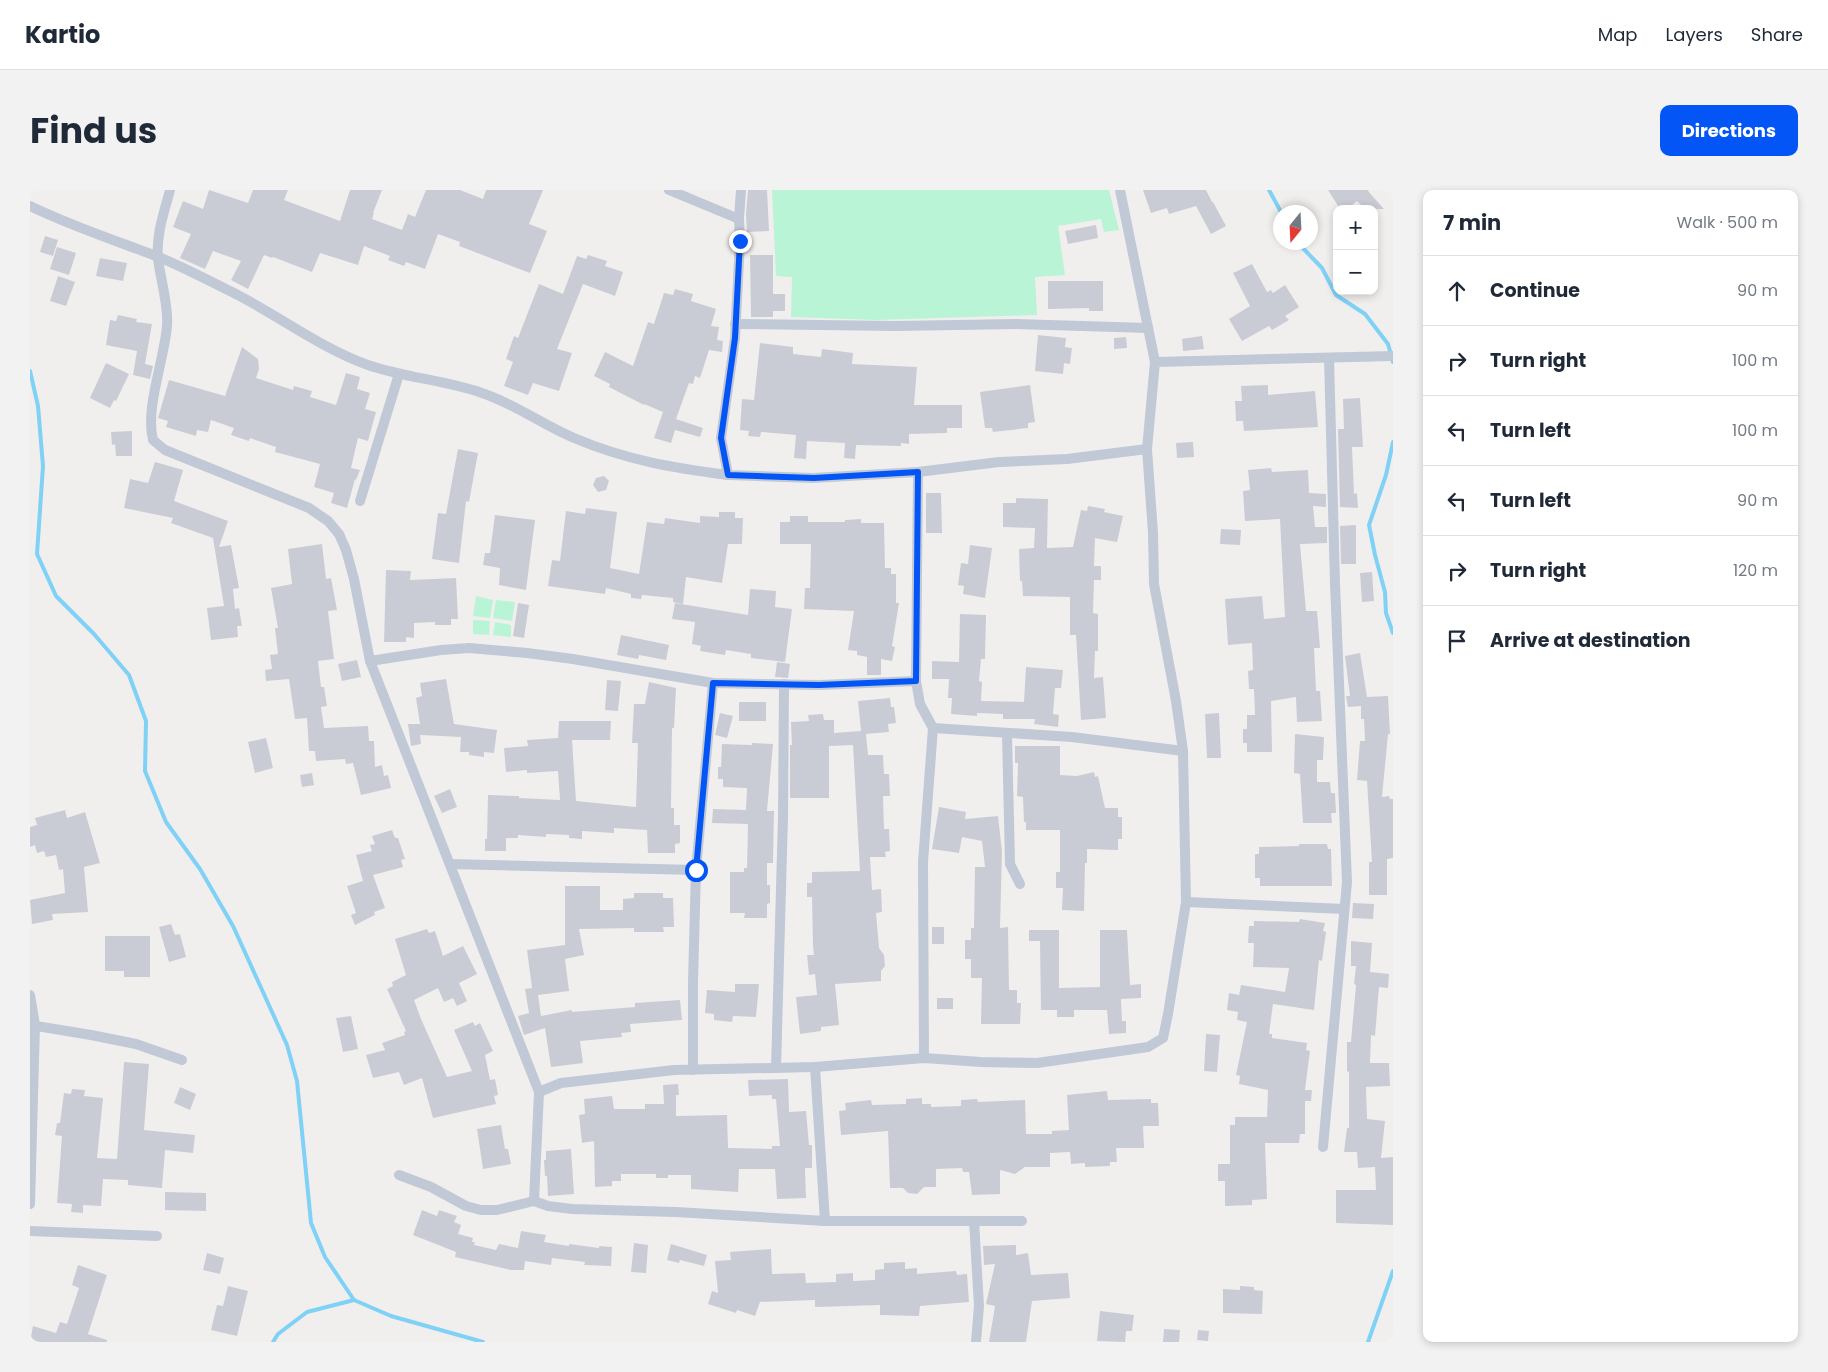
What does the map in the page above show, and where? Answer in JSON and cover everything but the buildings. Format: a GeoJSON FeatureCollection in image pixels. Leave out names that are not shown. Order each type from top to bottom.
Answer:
{"type":"FeatureCollection","features":[{"type":"Feature","properties":{"kind":"street"},"geometry":{"type":"LineString","coordinates":[[170,190],[158,238],[158,257],[167,324],[163,358],[150,418],[153,440],[165,450],[310,508],[328,521],[339,534],[346,550],[354,579],[370,660],[539,1092],[534,1201]]}},
{"type":"Feature","properties":{"kind":"street"},"geometry":{"type":"LineString","coordinates":[[669,190],[739,219]]}},
{"type":"Feature","properties":{"kind":"street"},"geometry":{"type":"LineString","coordinates":[[728,475],[721,438],[735,324],[741,190]]}},
{"type":"Feature","properties":{"kind":"street"},"geometry":{"type":"LineString","coordinates":[[539,1092],[561,1083],[674,1070],[815,1067],[924,1058],[981,1062],[1037,1062],[1148,1047],[1162,1038],[1168,1014],[1186,902],[1183,751],[1176,701],[1154,584],[1152,507],[1147,449],[1155,362],[1128,221],[1120,190]]}},
{"type":"Feature","properties":{"kind":"street"},"geometry":{"type":"LineString","coordinates":[[30,206],[62,222],[158,257],[233,293],[344,355],[399,374],[482,393],[511,405],[544,424],[573,437],[631,459],[676,468],[728,475],[814,478],[918,472],[999,462],[1066,459],[1147,449]]}},
{"type":"Feature","properties":{"kind":"street"},"geometry":{"type":"LineString","coordinates":[[735,324],[887,326],[1016,324],[1148,328]]}},
{"type":"Feature","properties":{"kind":"street"},"geometry":{"type":"LineString","coordinates":[[1155,362],[1393,356]]}},
{"type":"Feature","properties":{"kind":"street"},"geometry":{"type":"LineString","coordinates":[[1322,1147],[1347,882],[1335,583],[1329,358]]}},
{"type":"Feature","properties":{"kind":"street"},"geometry":{"type":"LineString","coordinates":[[360,501],[399,374]]}},
{"type":"Feature","properties":{"kind":"street"},"geometry":{"type":"LineString","coordinates":[[918,472],[916,681],[920,704],[933,728],[923,862],[924,1058]]}},
{"type":"Feature","properties":{"kind":"street"},"geometry":{"type":"LineString","coordinates":[[370,660],[440,650],[469,648],[573,659],[713,683],[819,685],[916,681]]}},
{"type":"Feature","properties":{"kind":"street"},"geometry":{"type":"LineString","coordinates":[[693,1070],[696,870],[713,683]]}},
{"type":"Feature","properties":{"kind":"street"},"geometry":{"type":"LineString","coordinates":[[776,1068],[783,816],[784,684]]}},
{"type":"Feature","properties":{"kind":"street"},"geometry":{"type":"LineString","coordinates":[[933,728],[1072,737],[1183,751]]}},
{"type":"Feature","properties":{"kind":"street"},"geometry":{"type":"LineString","coordinates":[[1007,733],[1010,864],[1020,884]]}},
{"type":"Feature","properties":{"kind":"street"},"geometry":{"type":"LineString","coordinates":[[450,864],[696,870]]}},
{"type":"Feature","properties":{"kind":"street"},"geometry":{"type":"LineString","coordinates":[[1186,902],[1344,909]]}},
{"type":"Feature","properties":{"kind":"street"},"geometry":{"type":"LineString","coordinates":[[30,996],[32,1026],[30,1204]]}},
{"type":"Feature","properties":{"kind":"street"},"geometry":{"type":"LineString","coordinates":[[32,1026],[136,1044],[182,1060]]}},
{"type":"Feature","properties":{"kind":"street"},"geometry":{"type":"LineString","coordinates":[[815,1067],[825,1221]]}},
{"type":"Feature","properties":{"kind":"street"},"geometry":{"type":"LineString","coordinates":[[399,1175],[431,1187],[466,1206],[481,1210],[497,1210],[534,1201],[548,1206],[572,1209],[676,1212],[825,1221],[1022,1221]]}},
{"type":"Feature","properties":{"kind":"street"},"geometry":{"type":"LineString","coordinates":[[974,1221],[979,1306],[976,1342]]}},
{"type":"Feature","properties":{"kind":"street"},"geometry":{"type":"LineString","coordinates":[[30,1231],[158,1236]]}},
{"type":"Feature","properties":{"kind":"green space"},"geometry":{"type":"Polygon","coordinates":[[[772,190],[1109,190],[1119,230],[1104,232],[1101,219],[1058,226],[1065,275],[1035,277],[1037,315],[876,320],[791,317],[792,277],[776,276],[772,190]]]}},
{"type":"Feature","properties":{"kind":"green space"},"geometry":{"type":"Polygon","coordinates":[[[476,596],[493,600],[490,618],[473,616],[476,596]]]}},
{"type":"Feature","properties":{"kind":"green space"},"geometry":{"type":"Polygon","coordinates":[[[496,600],[515,602],[512,621],[493,618],[496,600]]]}},
{"type":"Feature","properties":{"kind":"green space"},"geometry":{"type":"Polygon","coordinates":[[[473,620],[490,621],[489,635],[473,634],[473,620]]]}},
{"type":"Feature","properties":{"kind":"green space"},"geometry":{"type":"Polygon","coordinates":[[[495,622],[511,625],[511,637],[493,635],[495,622]]]}},
{"type":"Feature","properties":{"kind":"waterway"},"geometry":{"type":"LineString","coordinates":[[1269,190],[1277,205]]}},
{"type":"Feature","properties":{"kind":"waterway"},"geometry":{"type":"LineString","coordinates":[[1305,250],[1322,268],[1336,295],[1365,314],[1388,344],[1393,362]]}},
{"type":"Feature","properties":{"kind":"waterway"},"geometry":{"type":"LineString","coordinates":[[30,371],[38,406],[43,466],[37,554],[56,596],[94,634],[129,675],[146,721],[145,771],[166,822],[200,869],[233,926],[287,1045],[297,1081],[311,1223],[325,1257],[354,1300],[391,1316],[483,1342]]}},
{"type":"Feature","properties":{"kind":"waterway"},"geometry":{"type":"LineString","coordinates":[[1393,442],[1386,475],[1369,525],[1385,592],[1386,613],[1393,633]]}},
{"type":"Feature","properties":{"kind":"waterway"},"geometry":{"type":"LineString","coordinates":[[1368,1342],[1393,1271]]}},
{"type":"Feature","properties":{"kind":"waterway"},"geometry":{"type":"LineString","coordinates":[[273,1342],[278,1334],[307,1312],[354,1300]]}},
{"type":"Feature","properties":{"kind":"route"},"geometry":{"type":"LineString","coordinates":[[696,870],[713,683],[819,685],[916,681],[918,472],[814,478],[728,475],[721,438],[735,338],[740,241]]}}]}
